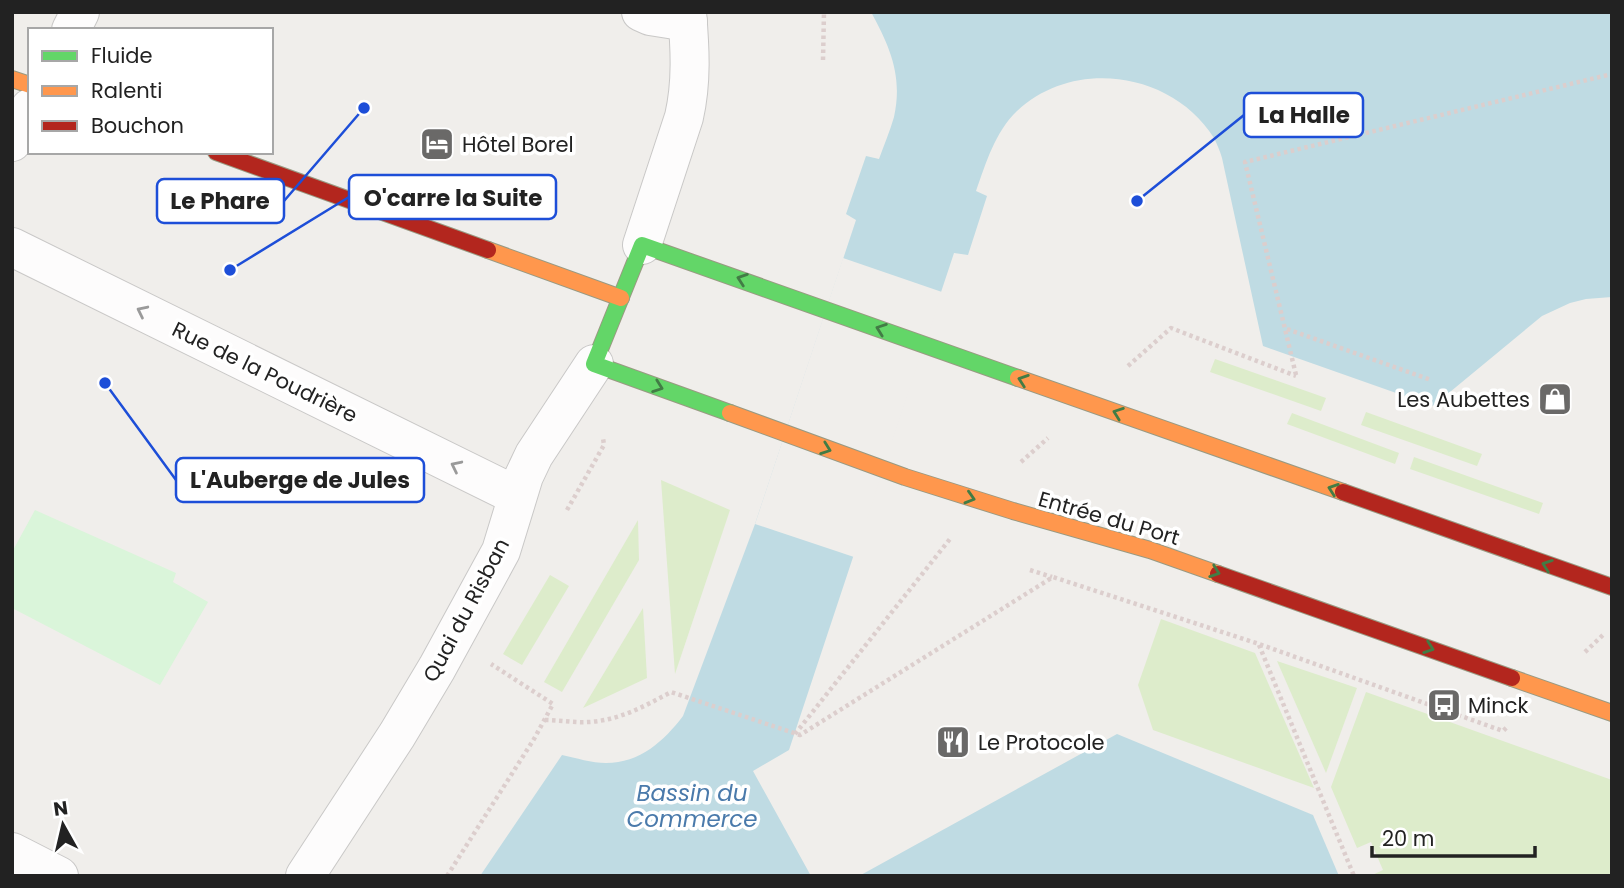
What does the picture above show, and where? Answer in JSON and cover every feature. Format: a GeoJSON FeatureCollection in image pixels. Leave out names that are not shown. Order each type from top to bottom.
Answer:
{"type":"FeatureCollection","features":[{"type":"Feature","properties":{"kind":"main road"},"geometry":{"type":"LineString","coordinates":[[222,154],[621,298]]}},
{"type":"Feature","properties":{"kind":"main road","name":"Quai du Risban"},"geometry":{"type":"LineString","coordinates":[[594,364],[642,245]]}},
{"type":"Feature","properties":{"kind":"main road"},"geometry":{"type":"LineString","coordinates":[[642,245],[1612,587]]}},
{"type":"Feature","properties":{"kind":"main road","name":"Entrée du Port"},"geometry":{"type":"LineString","coordinates":[[594,364],[905,477],[1150,550],[1612,713]]}},
{"type":"Feature","properties":{"kind":"street"},"geometry":{"type":"LineString","coordinates":[[72,28],[80,12]]}},
{"type":"Feature","properties":{"kind":"street"},"geometry":{"type":"LineString","coordinates":[[641,12],[650,16],[688,17]]}},
{"type":"Feature","properties":{"kind":"street","name":"Quai du Risban"},"geometry":{"type":"LineString","coordinates":[[642,245],[688,98],[688,17]]}},
{"type":"Feature","properties":{"kind":"street"},"geometry":{"type":"LineString","coordinates":[[12,142],[28,112]]}},
{"type":"Feature","properties":{"kind":"street","name":"Rue de la Poudrière"},"geometry":{"type":"LineString","coordinates":[[12,247],[517,496]]}},
{"type":"Feature","properties":{"kind":"street","name":"Quai du Risban"},"geometry":{"type":"LineString","coordinates":[[305,876],[397,735],[437,668],[501,551],[517,496],[534,455],[594,364]]}},
{"type":"Feature","properties":{"kind":"street"},"geometry":{"type":"LineString","coordinates":[[12,852],[59,876]]}},
{"type":"Feature","properties":{"kind":"path"},"geometry":{"type":"LineString","coordinates":[[823,60],[824,12]]}},
{"type":"Feature","properties":{"kind":"path"},"geometry":{"type":"LineString","coordinates":[[1171,328],[1296,376],[1245,162],[1612,74]]}},
{"type":"Feature","properties":{"kind":"path"},"geometry":{"type":"LineString","coordinates":[[1286,329],[1431,380]]}},
{"type":"Feature","properties":{"kind":"path"},"geometry":{"type":"LineString","coordinates":[[795,734],[948,542]]}},
{"type":"Feature","properties":{"kind":"path"},"geometry":{"type":"LineString","coordinates":[[447,876],[545,720],[588,722],[610,719],[636,710],[671,692],[800,735],[1053,577],[1259,644],[1354,876]]}},
{"type":"Feature","properties":{"kind":"green space"},"geometry":{"type":"Polygon","coordinates":[[[1215,359],[1326,398],[1321,411],[1210,372],[1215,359]]]}},
{"type":"Feature","properties":{"kind":"green space"},"geometry":{"type":"Polygon","coordinates":[[[1366,412],[1482,454],[1477,466],[1361,425],[1366,412]]]}},
{"type":"Feature","properties":{"kind":"green space"},"geometry":{"type":"Polygon","coordinates":[[[1292,413],[1399,453],[1395,464],[1287,424],[1292,413]]]}},
{"type":"Feature","properties":{"kind":"green space"},"geometry":{"type":"Polygon","coordinates":[[[1414,457],[1543,503],[1539,514],[1410,469],[1414,457]]]}},
{"type":"Feature","properties":{"kind":"green space"},"geometry":{"type":"Polygon","coordinates":[[[661,480],[730,510],[675,674],[661,480]]]}},
{"type":"Feature","properties":{"kind":"green space"},"geometry":{"type":"Polygon","coordinates":[[[35,510],[176,573],[173,582],[208,602],[160,685],[12,608],[12,552],[35,510]]]}},
{"type":"Feature","properties":{"kind":"green space"},"geometry":{"type":"Polygon","coordinates":[[[638,520],[639,560],[562,692],[544,682],[638,520]]]}},
{"type":"Feature","properties":{"kind":"green space"},"geometry":{"type":"Polygon","coordinates":[[[550,575],[569,586],[522,665],[503,654],[550,575]]]}},
{"type":"Feature","properties":{"kind":"green space"},"geometry":{"type":"Polygon","coordinates":[[[643,608],[647,678],[583,708],[643,608]]]}},
{"type":"Feature","properties":{"kind":"green space"},"geometry":{"type":"Polygon","coordinates":[[[1161,619],[1255,653],[1314,788],[1153,730],[1138,685],[1161,619]]]}},
{"type":"Feature","properties":{"kind":"green space"},"geometry":{"type":"Polygon","coordinates":[[[1277,661],[1357,688],[1326,773],[1277,661]]]}},
{"type":"Feature","properties":{"kind":"green space"},"geometry":{"type":"Polygon","coordinates":[[[1366,692],[1612,780],[1612,876],[1370,876],[1383,870],[1371,842],[1357,848],[1331,787],[1366,692]]]}},
{"type":"Feature","properties":{"kind":"water","name":"Bassin du Commerce"},"geometry":{"type":"Polygon","coordinates":[[[871,12],[1612,12],[1612,297],[1570,303],[1542,316],[1433,406],[1263,346],[1222,158],[1214,138],[1196,116],[1174,98],[1149,86],[1122,80],[1094,78],[1066,83],[1040,94],[1009,119],[988,159],[976,191],[987,196],[968,255],[954,253],[789,750],[753,771],[811,876],[480,876],[562,755],[601,763],[630,759],[659,742],[683,716],[755,524],[856,220],[846,214],[866,156],[879,159],[894,117],[896,75],[884,37],[871,12]]]}},
{"type":"Feature","properties":{"kind":"water"},"geometry":{"type":"Polygon","coordinates":[[[1117,734],[1313,815],[1339,876],[859,876],[1117,734]]]}},
{"type":"Feature","properties":{"kind":"pier"},"geometry":{"type":"Polygon","coordinates":[[[843,258],[942,292],[854,557],[755,524],[843,258]]]}},
{"type":"Feature","properties":{"kind":"traffic: fast"},"geometry":{"type":"LineString","coordinates":[[730,413],[594,364],[642,245],[1018,378]]}},
{"type":"Feature","properties":{"kind":"traffic: slow"},"geometry":{"type":"LineString","coordinates":[[12,79],[28,84]]}},
{"type":"Feature","properties":{"kind":"traffic: slow"},"geometry":{"type":"LineString","coordinates":[[488,250],[621,298]]}},
{"type":"Feature","properties":{"kind":"traffic: slow"},"geometry":{"type":"LineString","coordinates":[[1018,378],[1343,492]]}},
{"type":"Feature","properties":{"kind":"traffic: slow"},"geometry":{"type":"LineString","coordinates":[[730,413],[905,477],[1150,550],[1218,574]]}},
{"type":"Feature","properties":{"kind":"traffic: slow"},"geometry":{"type":"LineString","coordinates":[[1512,678],[1612,713]]}},
{"type":"Feature","properties":{"kind":"traffic: jam"},"geometry":{"type":"LineString","coordinates":[[222,154],[488,250]]}},
{"type":"Feature","properties":{"kind":"traffic: jam"},"geometry":{"type":"LineString","coordinates":[[1343,492],[1612,587]]}},
{"type":"Feature","properties":{"kind":"traffic: jam"},"geometry":{"type":"LineString","coordinates":[[1218,574],[1512,678]]}},
{"type":"Feature","properties":{"kind":"place","name":"Le Phare"},"geometry":{"type":"Point","coordinates":[364,108]}},
{"type":"Feature","properties":{"kind":"place","name":"Hôtel Borel"},"geometry":{"type":"Point","coordinates":[437,144]}},
{"type":"Feature","properties":{"kind":"place","name":"La Halle"},"geometry":{"type":"Point","coordinates":[1137,201]}},
{"type":"Feature","properties":{"kind":"place","name":"O'carre la Suite"},"geometry":{"type":"Point","coordinates":[230,270]}},
{"type":"Feature","properties":{"kind":"place","name":"L'Auberge de Jules"},"geometry":{"type":"Point","coordinates":[105,383]}},
{"type":"Feature","properties":{"kind":"place","name":"Les Aubettes"},"geometry":{"type":"Point","coordinates":[1555,399]}},
{"type":"Feature","properties":{"kind":"place","name":"Minck"},"geometry":{"type":"Point","coordinates":[1444,705]}},
{"type":"Feature","properties":{"kind":"place","name":"Le Protocole"},"geometry":{"type":"Point","coordinates":[953,742]}}]}
